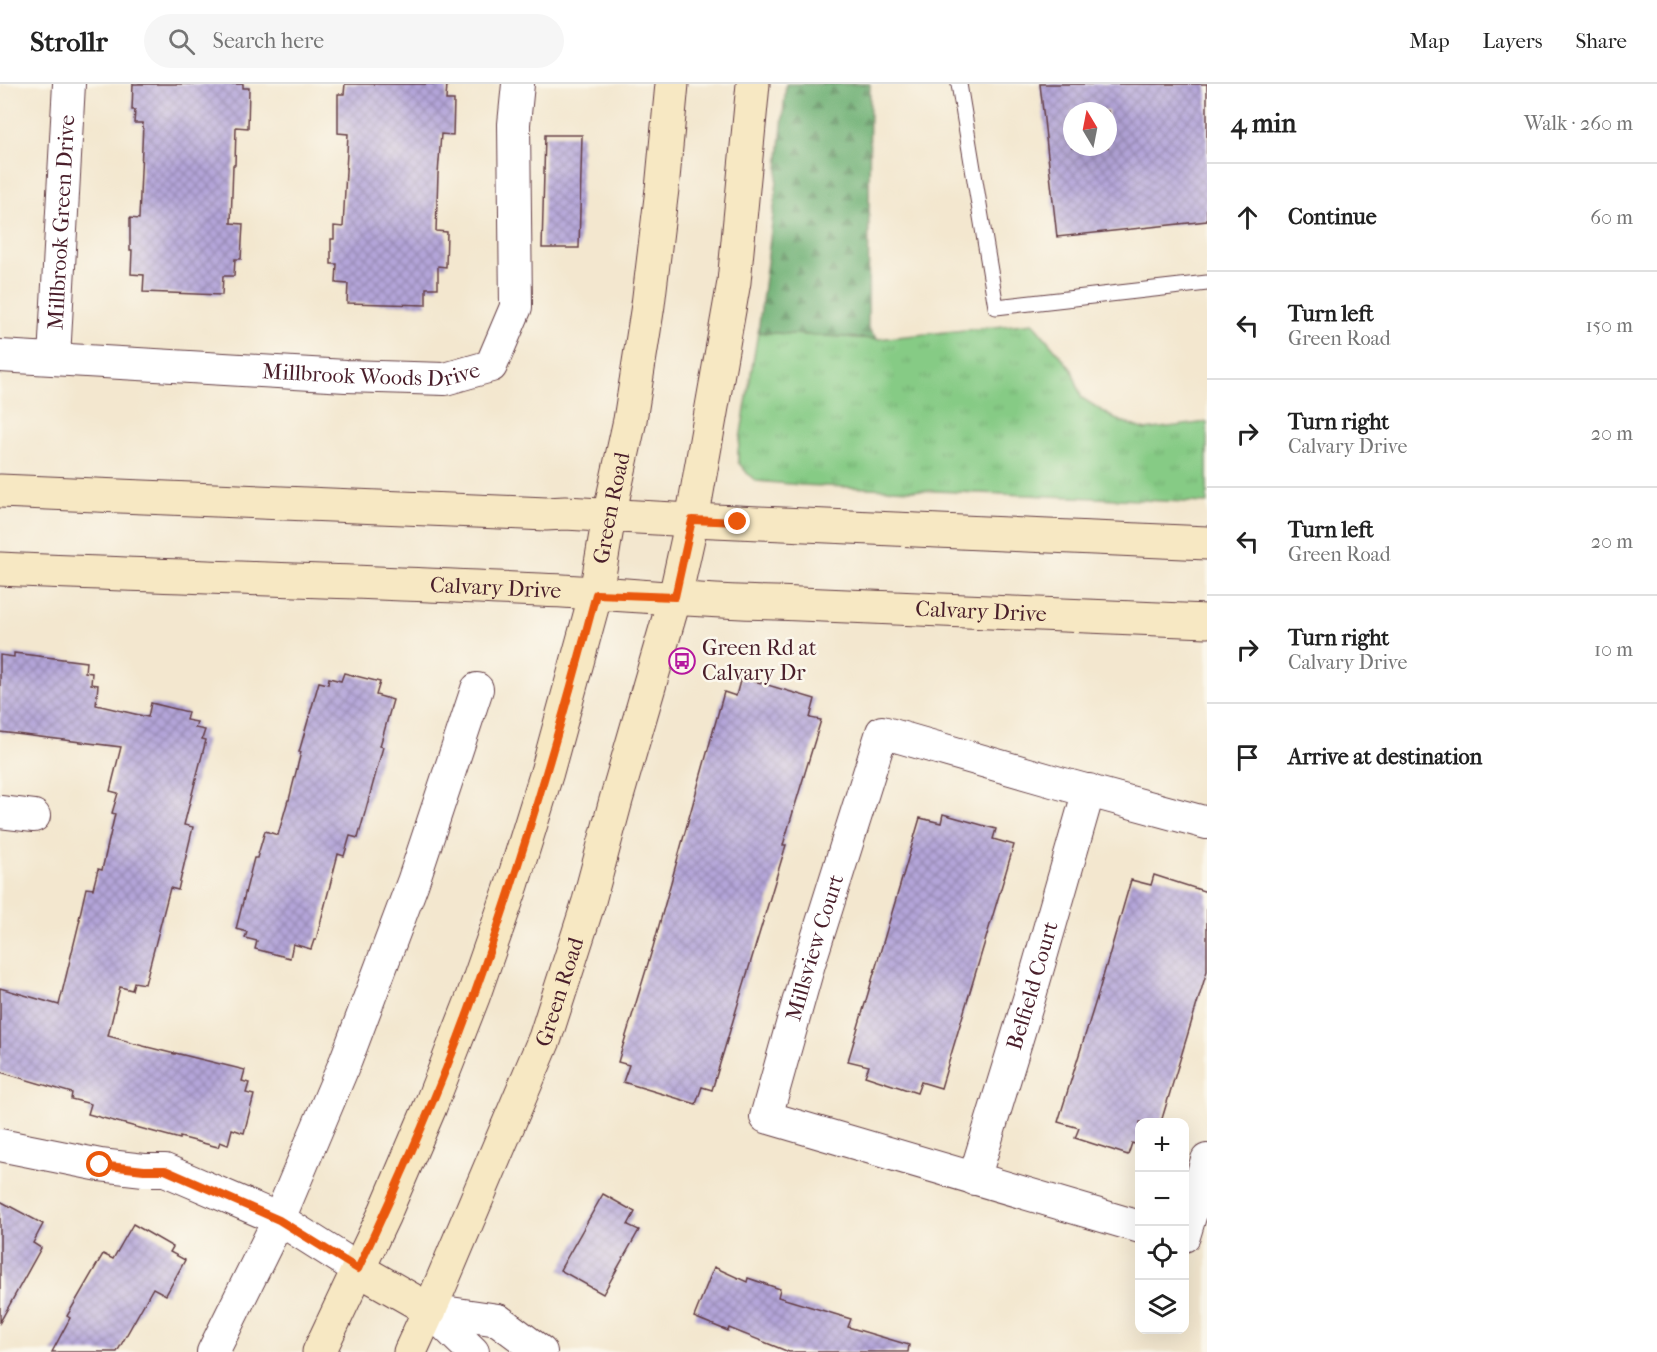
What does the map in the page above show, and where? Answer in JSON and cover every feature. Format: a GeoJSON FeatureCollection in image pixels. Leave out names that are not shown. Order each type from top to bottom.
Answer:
{"type":"FeatureCollection","features":[{"type":"Feature","properties":{"kind":"street","name":"Millbrook Green Drive"},"geometry":{"type":"LineString","coordinates":[[54,358],[69,84]]}},
{"type":"Feature","properties":{"kind":"street","name":"Millbrook Woods Drive"},"geometry":{"type":"LineString","coordinates":[[0,356],[346,376],[445,379],[491,366],[516,307],[514,124],[518,84]]}},
{"type":"Feature","properties":{"kind":"street","name":"Green Road"},"geometry":{"type":"LineString","coordinates":[[319,1352],[407,1163],[473,997],[512,885],[547,772],[596,594],[609,516],[630,420],[648,305],[672,84]]}},
{"type":"Feature","properties":{"kind":"street","name":"Green Road"},"geometry":{"type":"LineString","coordinates":[[410,1352],[545,1038],[589,901],[675,597],[692,520],[734,282],[753,84]]}},
{"type":"Feature","properties":{"kind":"street"},"geometry":{"type":"LineString","coordinates":[[0,490],[565,513],[1207,543]]}},
{"type":"Feature","properties":{"kind":"street","name":"Calvary Drive"},"geometry":{"type":"LineString","coordinates":[[0,570],[543,590],[725,602],[1207,621]]}},
{"type":"Feature","properties":{"kind":"street"},"geometry":{"type":"LineString","coordinates":[[213,1352],[279,1220],[346,1060],[413,882],[477,689]]}},
{"type":"Feature","properties":{"kind":"street","name":"Millsview Court"},"geometry":{"type":"LineString","coordinates":[[1137,1226],[766,1117],[809,964],[882,732],[1207,823]]}},
{"type":"Feature","properties":{"kind":"street","name":"Belfield Court"},"geometry":{"type":"LineString","coordinates":[[974,1179],[1089,790]]}},
{"type":"Feature","properties":{"kind":"street"},"geometry":{"type":"LineString","coordinates":[[0,812],[34,816]]}},
{"type":"Feature","properties":{"kind":"street"},"geometry":{"type":"LineString","coordinates":[[0,1145],[100,1165],[165,1170],[279,1220],[430,1310],[473,1352]]}},
{"type":"Feature","properties":{"kind":"street"},"geometry":{"type":"LineString","coordinates":[[1188,1226],[1207,1160]]}},
{"type":"Feature","properties":{"kind":"street"},"geometry":{"type":"LineString","coordinates":[[1189,1239],[1207,1246]]}},
{"type":"Feature","properties":{"kind":"street"},"geometry":{"type":"LineString","coordinates":[[430,1310],[498,1320],[541,1352]]}},
{"type":"Feature","properties":{"kind":"lane"},"geometry":{"type":"LineString","coordinates":[[959,84],[996,306],[1207,283]]}},
{"type":"Feature","properties":{"kind":"green space"},"geometry":{"type":"Polygon","coordinates":[[[786,84],[870,84],[868,328],[877,339],[758,332],[775,200],[786,84]]]}},
{"type":"Feature","properties":{"kind":"green space"},"geometry":{"type":"Polygon","coordinates":[[[1033,323],[1072,370],[1082,398],[1115,419],[1145,430],[1207,422],[1207,503],[801,485],[756,481],[738,462],[758,332],[877,339],[1033,323]]]}},
{"type":"Feature","properties":{"kind":"building"},"geometry":{"type":"Polygon","coordinates":[[[133,84],[243,84],[243,88],[249,88],[248,128],[236,127],[235,165],[233,165],[231,223],[243,224],[241,259],[235,259],[234,276],[223,276],[222,295],[143,292],[144,275],[131,274],[130,218],[139,219],[143,123],[134,123],[133,84]]]}},
{"type":"Feature","properties":{"kind":"building"},"geometry":{"type":"Polygon","coordinates":[[[345,84],[447,84],[446,100],[454,100],[453,135],[441,134],[438,174],[436,231],[447,232],[446,267],[438,266],[438,288],[426,288],[426,305],[347,303],[348,284],[336,283],[337,264],[331,264],[331,239],[334,239],[334,226],[343,227],[348,134],[338,133],[338,94],[344,94],[345,84]]]}},
{"type":"Feature","properties":{"kind":"building"},"geometry":{"type":"Polygon","coordinates":[[[1040,84],[1207,84],[1207,221],[1057,237],[1040,84]]]}},
{"type":"Feature","properties":{"kind":"building"},"geometry":{"type":"Polygon","coordinates":[[[545,135],[582,135],[579,248],[542,248],[545,135]]]}},
{"type":"Feature","properties":{"kind":"building"},"geometry":{"type":"Polygon","coordinates":[[[14,653],[86,662],[85,672],[92,673],[91,684],[98,685],[96,705],[148,717],[151,703],[188,712],[186,720],[197,722],[195,728],[205,730],[202,739],[206,740],[184,825],[193,827],[178,890],[170,888],[145,984],[134,982],[132,990],[120,987],[108,1036],[245,1070],[242,1081],[249,1083],[246,1093],[254,1095],[244,1133],[232,1129],[228,1145],[220,1142],[218,1147],[180,1137],[180,1139],[88,1114],[91,1104],[71,1099],[72,1093],[0,1072],[0,988],[59,1005],[86,888],[93,889],[98,869],[102,870],[115,814],[112,813],[118,793],[110,791],[121,747],[0,732],[0,655],[14,657],[14,653]]]}},
{"type":"Feature","properties":{"kind":"building"},"geometry":{"type":"Polygon","coordinates":[[[344,673],[380,682],[376,695],[393,700],[380,746],[383,747],[358,838],[350,836],[344,856],[338,854],[316,940],[311,949],[293,944],[290,958],[255,949],[257,941],[245,938],[247,932],[236,929],[254,858],[257,858],[265,831],[278,835],[319,682],[328,684],[329,678],[341,681],[344,673]]]}},
{"type":"Feature","properties":{"kind":"building"},"geometry":{"type":"Polygon","coordinates":[[[741,677],[815,699],[810,718],[821,720],[712,1090],[702,1087],[696,1104],[623,1082],[629,1065],[618,1062],[653,947],[724,692],[736,696],[741,677]]]}},
{"type":"Feature","properties":{"kind":"building"},"geometry":{"type":"Polygon","coordinates":[[[943,814],[996,829],[993,839],[1014,845],[941,1088],[921,1082],[917,1093],[865,1076],[869,1066],[848,1061],[920,818],[941,823],[943,814]]]}},
{"type":"Feature","properties":{"kind":"building"},"geometry":{"type":"Polygon","coordinates":[[[1154,875],[1207,892],[1207,971],[1162,1118],[1135,1118],[1135,1144],[1132,1143],[1128,1155],[1075,1138],[1079,1128],[1058,1122],[1131,880],[1151,885],[1154,875]]]}},
{"type":"Feature","properties":{"kind":"building"},"geometry":{"type":"Polygon","coordinates":[[[603,1194],[635,1212],[628,1225],[639,1230],[603,1294],[560,1270],[603,1194]]]}},
{"type":"Feature","properties":{"kind":"building"},"geometry":{"type":"Polygon","coordinates":[[[0,1201],[43,1224],[33,1243],[41,1248],[0,1322],[0,1201]]]}},
{"type":"Feature","properties":{"kind":"building"},"geometry":{"type":"Polygon","coordinates":[[[133,1224],[173,1247],[170,1252],[185,1260],[166,1295],[153,1288],[117,1352],[52,1352],[70,1318],[67,1316],[103,1254],[113,1259],[133,1224]]]}},
{"type":"Feature","properties":{"kind":"building"},"geometry":{"type":"Polygon","coordinates":[[[714,1267],[747,1282],[748,1278],[780,1289],[778,1297],[851,1319],[848,1327],[909,1345],[908,1352],[789,1352],[694,1317],[714,1267]]]}},
{"type":"Feature","properties":{"kind":"place","name":"Green Rd at Calvary Dr"},"geometry":{"type":"Point","coordinates":[682,661]}},
{"type":"Feature","properties":{"kind":"route"},"geometry":{"type":"LineString","coordinates":[[100,1165],[165,1170],[279,1220],[358,1269],[407,1163],[473,997],[512,885],[547,772],[596,594],[675,597],[692,520],[738,522]]}}]}
